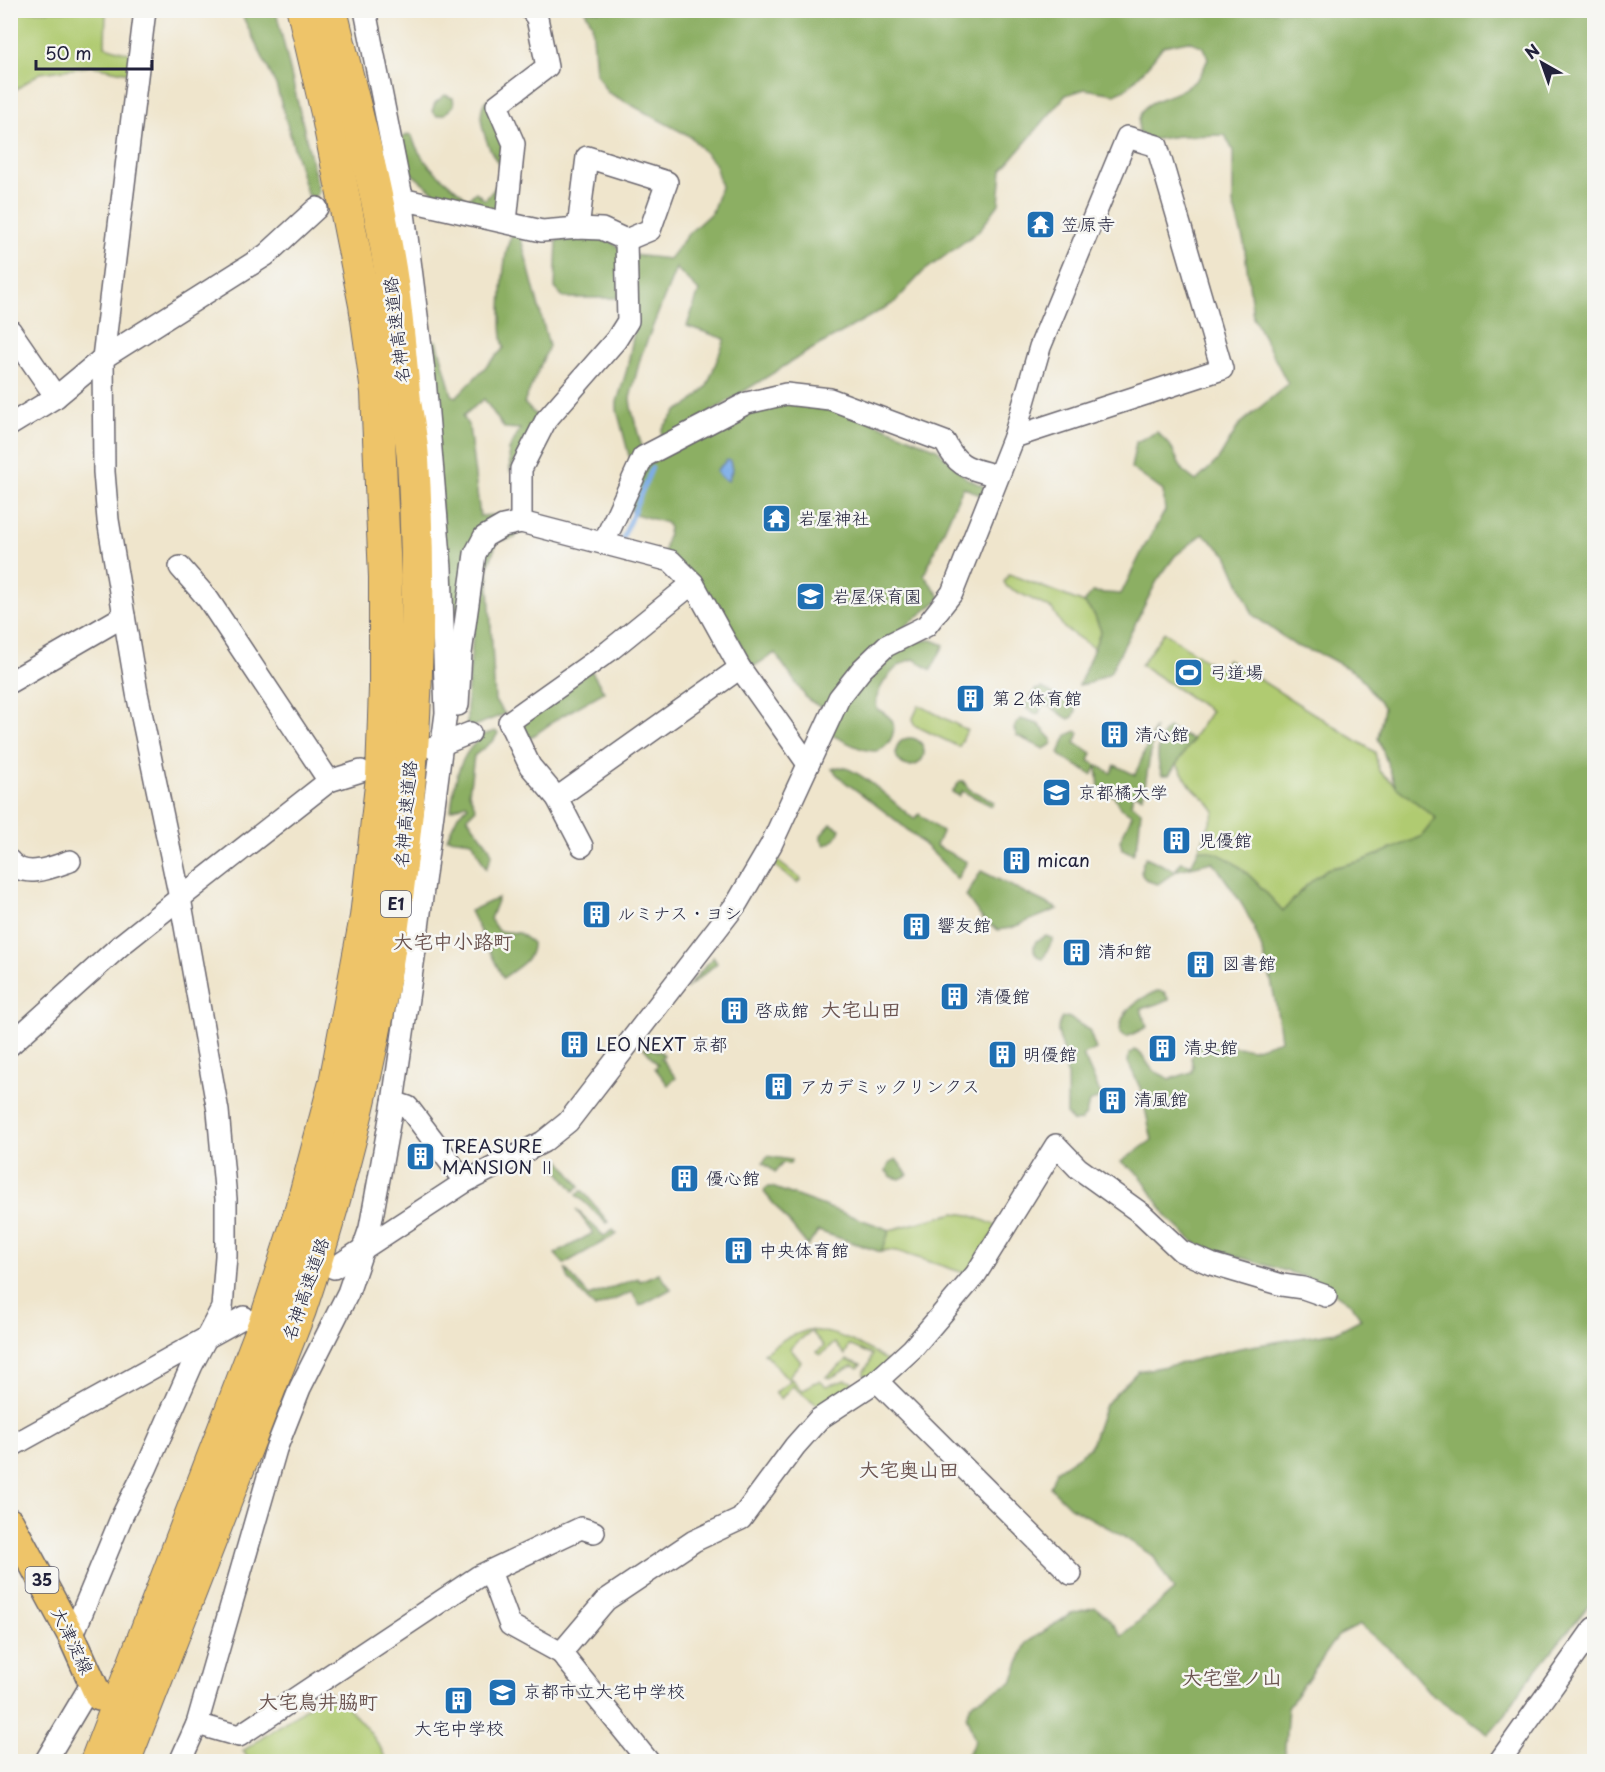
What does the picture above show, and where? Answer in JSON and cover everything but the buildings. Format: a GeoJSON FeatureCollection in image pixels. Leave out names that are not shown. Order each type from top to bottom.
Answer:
{"type":"FeatureCollection","features":[{"type":"Feature","properties":{"kind":"highway","name":"名神高速道路"},"geometry":{"type":"LineString","coordinates":[[96,1761],[266,1319],[301,1210],[335,1083],[366,917],[382,777],[385,687],[386,577],[377,392],[358,271],[327,113],[303,10]]}},
{"type":"Feature","properties":{"kind":"highway","name":"名神高速道路"},"geometry":{"type":"LineString","coordinates":[[124,1761],[300,1310],[318,1257],[364,1090],[395,917],[409,803],[416,687],[418,573],[413,457],[393,288],[383,231],[331,10]]}},
{"type":"Feature","properties":{"kind":"main road","name":"大津淀線"},"geometry":{"type":"LineString","coordinates":[[10,1522],[72,1637],[95,1690]]}},
{"type":"Feature","properties":{"kind":"street"},"geometry":{"type":"LineString","coordinates":[[72,1637],[122,1516],[222,1308],[226,1256],[226,1199],[218,1111],[180,898],[124,616],[108,520],[103,447],[103,358],[145,10]]}},
{"type":"Feature","properties":{"kind":"street"},"geometry":{"type":"LineString","coordinates":[[506,222],[514,144],[497,105],[547,67],[537,18],[531,10]]}},
{"type":"Feature","properties":{"kind":"street"},"geometry":{"type":"LineString","coordinates":[[368,12],[400,197],[425,379],[441,568],[446,713],[450,741]]}},
{"type":"Feature","properties":{"kind":"street"},"geometry":{"type":"LineString","coordinates":[[334,1268],[465,1182],[543,1142],[568,1122],[737,903],[771,845],[839,698],[862,669],[886,646],[926,626],[952,593],[1014,437],[1040,348],[1127,137],[1157,146],[1222,369],[1014,437]]}},
{"type":"Feature","properties":{"kind":"street"},"geometry":{"type":"LineString","coordinates":[[400,197],[542,231],[602,229],[626,240],[650,230],[667,182],[587,157],[578,228]]}},
{"type":"Feature","properties":{"kind":"street"},"geometry":{"type":"LineString","coordinates":[[10,425],[56,397],[103,358],[266,255],[317,208]]}},
{"type":"Feature","properties":{"kind":"street"},"geometry":{"type":"LineString","coordinates":[[521,522],[521,469],[546,420],[616,340],[628,321],[626,240]]}},
{"type":"Feature","properties":{"kind":"street"},"geometry":{"type":"LineString","coordinates":[[10,330],[56,397]]}},
{"type":"Feature","properties":{"kind":"street"},"geometry":{"type":"LineString","coordinates":[[604,542],[643,457],[747,403],[786,394],[830,399],[945,442],[952,457],[962,465],[997,476]]}},
{"type":"Feature","properties":{"kind":"street"},"geometry":{"type":"LineString","coordinates":[[180,1761],[197,1724],[276,1449],[300,1388],[348,1293],[370,1228],[393,1102],[450,741],[475,554],[484,537],[503,526],[521,522],[671,561],[693,584],[740,668],[808,764]]}},
{"type":"Feature","properties":{"kind":"street"},"geometry":{"type":"LineString","coordinates":[[180,567],[208,599],[329,781]]}},
{"type":"Feature","properties":{"kind":"street"},"geometry":{"type":"LineString","coordinates":[[582,846],[557,798],[530,766],[509,722],[609,651],[693,584]]}},
{"type":"Feature","properties":{"kind":"street"},"geometry":{"type":"LineString","coordinates":[[10,682],[124,616]]}},
{"type":"Feature","properties":{"kind":"street"},"geometry":{"type":"LineString","coordinates":[[557,798],[740,668]]}},
{"type":"Feature","properties":{"kind":"street"},"geometry":{"type":"LineString","coordinates":[[10,1045],[120,945],[329,781],[361,771]]}},
{"type":"Feature","properties":{"kind":"street"},"geometry":{"type":"LineString","coordinates":[[10,861],[14,866],[35,872],[70,861]]}},
{"type":"Feature","properties":{"kind":"street"},"geometry":{"type":"LineString","coordinates":[[393,1102],[408,1107],[465,1182]]}},
{"type":"Feature","properties":{"kind":"street"},"geometry":{"type":"LineString","coordinates":[[561,1653],[606,1600],[694,1541],[741,1519],[795,1446],[819,1419],[877,1381],[912,1349],[976,1274],[1056,1145],[1078,1168],[1142,1214],[1181,1251],[1211,1264],[1282,1286],[1303,1288],[1326,1296]]}},
{"type":"Feature","properties":{"kind":"street"},"geometry":{"type":"LineString","coordinates":[[10,1447],[244,1317]]}},
{"type":"Feature","properties":{"kind":"street"},"geometry":{"type":"LineString","coordinates":[[877,1381],[1071,1574]]}},
{"type":"Feature","properties":{"kind":"street"},"geometry":{"type":"LineString","coordinates":[[197,1724],[239,1736],[334,1671],[490,1571],[581,1528],[594,1532]]}},
{"type":"Feature","properties":{"kind":"street"},"geometry":{"type":"LineString","coordinates":[[490,1571],[510,1625],[561,1653],[649,1761]]}},
{"type":"Feature","properties":{"kind":"street"},"geometry":{"type":"LineString","coordinates":[[1499,1761],[1594,1628]]}},
{"type":"Feature","properties":{"kind":"street"},"geometry":{"type":"LineString","coordinates":[[45,1761],[95,1690]]}},
{"type":"Feature","properties":{"kind":"green space"},"geometry":{"type":"Polygon","coordinates":[[[11,11],[106,11],[105,46],[132,54],[129,73],[93,66],[40,73],[11,93],[11,11]]]}},
{"type":"Feature","properties":{"kind":"green space"},"geometry":{"type":"Polygon","coordinates":[[[240,11],[276,11],[319,192],[314,198],[307,194],[276,85],[240,11]]]}},
{"type":"Feature","properties":{"kind":"green space"},"geometry":{"type":"Polygon","coordinates":[[[585,11],[1594,11],[1594,1599],[1525,1684],[1503,1718],[1488,1734],[1429,1692],[1399,1657],[1360,1625],[1338,1636],[1288,1707],[1284,1761],[964,1761],[975,1741],[966,1715],[973,1702],[1012,1682],[1026,1643],[1072,1613],[1095,1607],[1107,1617],[1122,1636],[1174,1590],[1153,1556],[1118,1533],[1070,1507],[1050,1487],[1056,1471],[1090,1448],[1105,1405],[1138,1371],[1183,1363],[1240,1348],[1336,1332],[1361,1319],[1353,1306],[1315,1280],[1196,1244],[1168,1218],[1139,1174],[1121,1162],[1152,1140],[1141,1090],[1128,1062],[1129,1054],[1134,1050],[1143,1056],[1154,1070],[1170,1079],[1192,1072],[1191,1058],[1199,1046],[1211,1044],[1253,1049],[1281,1040],[1265,957],[1242,904],[1217,867],[1212,862],[1178,870],[1158,884],[1144,878],[1141,871],[1143,862],[1146,857],[1175,871],[1181,862],[1191,865],[1199,849],[1212,852],[1246,872],[1283,911],[1307,885],[1327,869],[1362,861],[1421,837],[1436,818],[1396,787],[1378,738],[1384,708],[1358,674],[1325,656],[1296,646],[1253,615],[1227,555],[1203,534],[1175,556],[1157,581],[1110,673],[1090,683],[1079,685],[1101,631],[1094,614],[1084,603],[1092,592],[1121,594],[1165,511],[1163,491],[1131,468],[1136,442],[1157,432],[1170,445],[1183,471],[1196,481],[1218,460],[1239,425],[1288,384],[1253,317],[1244,243],[1233,204],[1233,151],[1225,135],[1178,136],[1151,140],[1139,133],[1141,113],[1146,107],[1152,102],[1185,88],[1200,76],[1208,58],[1202,46],[1188,41],[1163,46],[1127,88],[1115,94],[1085,89],[1066,95],[1002,170],[999,204],[979,231],[923,272],[894,303],[807,352],[661,443],[662,429],[677,411],[691,403],[707,386],[725,339],[687,326],[699,291],[676,268],[641,356],[630,398],[642,448],[637,458],[629,456],[617,410],[635,327],[634,255],[669,259],[689,233],[712,212],[721,187],[715,164],[691,137],[607,92],[596,73],[592,23],[585,11]]]}},
{"type":"Feature","properties":{"kind":"green space"},"geometry":{"type":"Polygon","coordinates":[[[445,95],[453,98],[454,105],[445,114],[437,116],[432,111],[435,103],[445,95]]]}},
{"type":"Feature","properties":{"kind":"green space"},"geometry":{"type":"Polygon","coordinates":[[[486,100],[491,100],[512,143],[504,170],[493,155],[482,125],[482,107],[486,100]]]}},
{"type":"Feature","properties":{"kind":"green space"},"geometry":{"type":"Polygon","coordinates":[[[408,134],[412,136],[427,164],[468,199],[476,192],[485,200],[500,182],[506,198],[493,211],[456,202],[435,193],[411,173],[402,143],[402,138],[408,134]]]}},
{"type":"Feature","properties":{"kind":"green space"},"geometry":{"type":"Polygon","coordinates":[[[519,231],[549,346],[524,403],[540,419],[510,471],[509,450],[520,429],[504,428],[484,399],[463,416],[469,427],[480,516],[493,515],[495,523],[462,619],[450,643],[430,341],[437,341],[452,395],[456,397],[504,348],[501,324],[506,255],[513,233],[519,231]]]}},
{"type":"Feature","properties":{"kind":"green space"},"geometry":{"type":"Polygon","coordinates":[[[607,239],[621,249],[618,298],[564,298],[555,288],[557,240],[607,239]]]}},
{"type":"Feature","properties":{"kind":"green space"},"geometry":{"type":"Polygon","coordinates":[[[781,401],[845,410],[937,449],[966,478],[983,486],[986,491],[982,496],[963,487],[924,575],[941,598],[874,651],[830,705],[820,707],[807,699],[775,653],[753,667],[730,625],[718,609],[664,552],[669,528],[667,523],[635,514],[629,508],[644,467],[741,411],[781,401]]]}},
{"type":"Feature","properties":{"kind":"green space"},"geometry":{"type":"Polygon","coordinates":[[[514,531],[517,534],[515,538],[497,541],[488,568],[495,701],[505,714],[472,727],[467,724],[467,697],[483,552],[492,539],[514,531]]]}},
{"type":"Feature","properties":{"kind":"green space"},"geometry":{"type":"Polygon","coordinates":[[[1009,574],[1084,603],[1094,614],[1101,631],[1094,648],[1064,628],[1052,609],[1007,587],[1004,582],[1009,574]]]}},
{"type":"Feature","properties":{"kind":"green space"},"geometry":{"type":"Polygon","coordinates":[[[1164,632],[1220,670],[1227,659],[1375,752],[1379,771],[1436,818],[1421,837],[1362,861],[1327,869],[1307,885],[1283,911],[1256,882],[1235,864],[1212,852],[1199,849],[1215,811],[1190,785],[1176,763],[1211,711],[1141,665],[1164,632]]]}},
{"type":"Feature","properties":{"kind":"green space"},"geometry":{"type":"Polygon","coordinates":[[[932,640],[944,645],[931,670],[914,659],[907,661],[893,671],[878,694],[877,709],[889,717],[894,726],[892,737],[885,746],[876,751],[865,750],[830,734],[850,690],[892,654],[917,641],[932,640]]]}},
{"type":"Feature","properties":{"kind":"green space"},"geometry":{"type":"Polygon","coordinates":[[[591,670],[604,692],[560,717],[526,741],[519,723],[591,670]]]}},
{"type":"Feature","properties":{"kind":"green space"},"geometry":{"type":"Polygon","coordinates":[[[1042,688],[1074,705],[1076,711],[1073,717],[1069,719],[1047,705],[1041,707],[1039,713],[1036,714],[1027,709],[1026,705],[1035,690],[1042,688]]]}},
{"type":"Feature","properties":{"kind":"green space"},"geometry":{"type":"Polygon","coordinates":[[[919,705],[967,730],[959,747],[914,725],[913,718],[919,705]]]}},
{"type":"Feature","properties":{"kind":"green space"},"geometry":{"type":"Polygon","coordinates":[[[1021,719],[1038,724],[1052,739],[1052,744],[1044,749],[1017,736],[1014,729],[1021,719]]]}},
{"type":"Feature","properties":{"kind":"green space"},"geometry":{"type":"Polygon","coordinates":[[[1155,727],[1143,797],[1133,793],[1131,804],[1141,811],[1138,841],[1133,854],[1122,849],[1120,840],[1132,815],[1120,807],[1114,796],[1099,788],[1097,766],[1092,775],[1059,753],[1067,735],[1076,731],[1079,733],[1075,743],[1092,753],[1089,761],[1111,773],[1115,765],[1135,775],[1155,727]]]}},
{"type":"Feature","properties":{"kind":"green space"},"geometry":{"type":"Polygon","coordinates":[[[1168,728],[1193,740],[1169,775],[1162,775],[1158,750],[1161,738],[1168,728]]]}},
{"type":"Feature","properties":{"kind":"green space"},"geometry":{"type":"Polygon","coordinates":[[[495,731],[498,733],[494,740],[474,756],[469,793],[476,808],[467,817],[492,854],[486,869],[472,841],[447,838],[458,815],[468,806],[466,804],[451,810],[456,782],[465,755],[477,741],[476,737],[495,731]]]}},
{"type":"Feature","properties":{"kind":"green space"},"geometry":{"type":"Polygon","coordinates":[[[910,738],[920,742],[924,752],[920,762],[910,766],[900,762],[896,752],[900,742],[910,738]]]}},
{"type":"Feature","properties":{"kind":"green space"},"geometry":{"type":"Polygon","coordinates":[[[839,767],[857,773],[914,819],[919,814],[942,832],[936,846],[967,862],[957,879],[917,838],[841,779],[832,769],[839,767]]]}},
{"type":"Feature","properties":{"kind":"green space"},"geometry":{"type":"Polygon","coordinates":[[[960,781],[963,781],[969,789],[994,802],[992,806],[962,791],[959,796],[952,792],[960,781]]]}},
{"type":"Feature","properties":{"kind":"green space"},"geometry":{"type":"Polygon","coordinates":[[[831,824],[840,829],[833,841],[825,845],[821,835],[831,824]]]}},
{"type":"Feature","properties":{"kind":"green space"},"geometry":{"type":"Polygon","coordinates":[[[776,860],[801,879],[797,883],[773,864],[776,860]]]}},
{"type":"Feature","properties":{"kind":"green space"},"geometry":{"type":"Polygon","coordinates":[[[981,871],[1058,909],[1011,928],[998,930],[984,921],[966,896],[981,871]]]}},
{"type":"Feature","properties":{"kind":"green space"},"geometry":{"type":"Polygon","coordinates":[[[498,898],[490,919],[498,931],[519,933],[532,943],[527,959],[503,978],[470,911],[498,898]]]}},
{"type":"Feature","properties":{"kind":"green space"},"geometry":{"type":"Polygon","coordinates":[[[1046,936],[1053,939],[1043,959],[1036,954],[1034,947],[1036,941],[1046,936]]]}},
{"type":"Feature","properties":{"kind":"green space"},"geometry":{"type":"Polygon","coordinates":[[[713,957],[717,963],[686,989],[713,957]]]}},
{"type":"Feature","properties":{"kind":"green space"},"geometry":{"type":"Polygon","coordinates":[[[1157,991],[1164,992],[1169,1000],[1141,1009],[1147,1027],[1127,1037],[1120,1033],[1123,1018],[1131,1006],[1157,991]]]}},
{"type":"Feature","properties":{"kind":"green space"},"geometry":{"type":"Polygon","coordinates":[[[1068,1017],[1089,1030],[1096,1049],[1083,1055],[1102,1097],[1089,1102],[1086,1115],[1081,1121],[1073,1122],[1067,1115],[1066,1066],[1058,1030],[1062,1018],[1068,1017]]]}},
{"type":"Feature","properties":{"kind":"green space"},"geometry":{"type":"Polygon","coordinates":[[[645,1047],[664,1055],[661,1058],[676,1078],[668,1085],[655,1068],[658,1065],[645,1047]]]}},
{"type":"Feature","properties":{"kind":"green space"},"geometry":{"type":"Polygon","coordinates":[[[767,1156],[791,1160],[790,1164],[783,1163],[775,1172],[763,1163],[767,1156]]]}},
{"type":"Feature","properties":{"kind":"green space"},"geometry":{"type":"Polygon","coordinates":[[[559,1159],[580,1186],[574,1191],[553,1164],[559,1159]]]}},
{"type":"Feature","properties":{"kind":"green space"},"geometry":{"type":"Polygon","coordinates":[[[896,1159],[908,1175],[900,1179],[892,1177],[886,1171],[889,1164],[896,1159]]]}},
{"type":"Feature","properties":{"kind":"green space"},"geometry":{"type":"Polygon","coordinates":[[[768,1187],[890,1230],[881,1252],[818,1231],[808,1246],[764,1192],[768,1187]]]}},
{"type":"Feature","properties":{"kind":"green space"},"geometry":{"type":"Polygon","coordinates":[[[581,1191],[608,1222],[606,1223],[577,1195],[581,1191]]]}},
{"type":"Feature","properties":{"kind":"green space"},"geometry":{"type":"Polygon","coordinates":[[[576,1209],[604,1236],[613,1230],[617,1234],[564,1264],[555,1254],[593,1233],[576,1209]]]}},
{"type":"Feature","properties":{"kind":"green space"},"geometry":{"type":"Polygon","coordinates":[[[955,1213],[970,1215],[998,1226],[967,1274],[897,1251],[881,1252],[890,1230],[955,1213]]]}},
{"type":"Feature","properties":{"kind":"green space"},"geometry":{"type":"Polygon","coordinates":[[[565,1268],[589,1296],[638,1278],[640,1281],[659,1273],[671,1289],[640,1306],[632,1292],[595,1308],[569,1280],[565,1268]]]}},
{"type":"Feature","properties":{"kind":"green space"},"geometry":{"type":"Polygon","coordinates":[[[808,1330],[830,1333],[851,1340],[889,1362],[868,1377],[864,1375],[864,1371],[872,1355],[849,1345],[845,1355],[835,1343],[820,1355],[817,1352],[824,1346],[811,1331],[790,1348],[801,1362],[789,1376],[800,1389],[804,1390],[820,1381],[826,1386],[846,1380],[852,1382],[852,1388],[825,1408],[792,1386],[781,1399],[775,1393],[790,1381],[764,1353],[786,1338],[808,1330]]]}},
{"type":"Feature","properties":{"kind":"green space"},"geometry":{"type":"Polygon","coordinates":[[[847,1360],[861,1365],[858,1368],[852,1366],[830,1378],[826,1377],[847,1360]]]}},
{"type":"Feature","properties":{"kind":"green space"},"geometry":{"type":"Polygon","coordinates":[[[329,1692],[345,1705],[378,1743],[386,1761],[250,1761],[243,1751],[329,1692]]]}},
{"type":"Feature","properties":{"kind":"water"},"geometry":{"type":"Polygon","coordinates":[[[727,460],[730,461],[732,470],[728,481],[716,471],[727,460]]]}},
{"type":"Feature","properties":{"kind":"waterway"},"geometry":{"type":"LineString","coordinates":[[622,540],[652,468]]}},
{"type":"Feature","properties":{"kind":"place","name":"笠原寺"},"geometry":{"type":"Point","coordinates":[1040,225]}},
{"type":"Feature","properties":{"kind":"place","name":"岩屋神社"},"geometry":{"type":"Point","coordinates":[777,519]}},
{"type":"Feature","properties":{"kind":"place","name":"岩屋保育園"},"geometry":{"type":"Point","coordinates":[811,597]}},
{"type":"Feature","properties":{"kind":"place","name":"弓道場"},"geometry":{"type":"Point","coordinates":[1188,673]}},
{"type":"Feature","properties":{"kind":"place","name":"第２体育館"},"geometry":{"type":"Point","coordinates":[971,699]}},
{"type":"Feature","properties":{"kind":"place","name":"清心館"},"geometry":{"type":"Point","coordinates":[1114,735]}},
{"type":"Feature","properties":{"kind":"place","name":"京都橘大学"},"geometry":{"type":"Point","coordinates":[1057,793]}},
{"type":"Feature","properties":{"kind":"place","name":"児優館"},"geometry":{"type":"Point","coordinates":[1177,841]}},
{"type":"Feature","properties":{"kind":"place","name":"mican"},"geometry":{"type":"Point","coordinates":[1016,861]}},
{"type":"Feature","properties":{"kind":"place","name":"ルミナス・ヨシ"},"geometry":{"type":"Point","coordinates":[596,914]}},
{"type":"Feature","properties":{"kind":"place","name":"響友館"},"geometry":{"type":"Point","coordinates":[916,926]}},
{"type":"Feature","properties":{"kind":"place","name":"清和館"},"geometry":{"type":"Point","coordinates":[1077,952]}},
{"type":"Feature","properties":{"kind":"place","name":"図書館"},"geometry":{"type":"Point","coordinates":[1201,964]}},
{"type":"Feature","properties":{"kind":"place","name":"清優館"},"geometry":{"type":"Point","coordinates":[955,997]}},
{"type":"Feature","properties":{"kind":"place","name":"啓成館"},"geometry":{"type":"Point","coordinates":[734,1011]}},
{"type":"Feature","properties":{"kind":"place","name":"LEO NEXT 京都"},"geometry":{"type":"Point","coordinates":[575,1045]}},
{"type":"Feature","properties":{"kind":"place","name":"清史館"},"geometry":{"type":"Point","coordinates":[1163,1048]}},
{"type":"Feature","properties":{"kind":"place","name":"明優館"},"geometry":{"type":"Point","coordinates":[1002,1055]}},
{"type":"Feature","properties":{"kind":"place","name":"アカデミックリンクス"},"geometry":{"type":"Point","coordinates":[779,1087]}},
{"type":"Feature","properties":{"kind":"place","name":"清風館"},"geometry":{"type":"Point","coordinates":[1113,1100]}},
{"type":"Feature","properties":{"kind":"place","name":"TREASURE MANSION Ⅱ"},"geometry":{"type":"Point","coordinates":[421,1157]}},
{"type":"Feature","properties":{"kind":"place","name":"優心館"},"geometry":{"type":"Point","coordinates":[685,1179]}},
{"type":"Feature","properties":{"kind":"place","name":"中央体育館"},"geometry":{"type":"Point","coordinates":[738,1251]}},
{"type":"Feature","properties":{"kind":"place","name":"京都市立大宅中学校"},"geometry":{"type":"Point","coordinates":[502,1692]}},
{"type":"Feature","properties":{"kind":"place","name":"大宅中学校"},"geometry":{"type":"Point","coordinates":[459,1700]}},
{"type":"Feature","properties":{"kind":"district","name":"大宅中小路町"},"geometry":{"type":"Point","coordinates":[453,942]}},
{"type":"Feature","properties":{"kind":"district","name":"大宅山田"},"geometry":{"type":"Point","coordinates":[861,1010]}},
{"type":"Feature","properties":{"kind":"district","name":"大宅奥山田"},"geometry":{"type":"Point","coordinates":[909,1470]}},
{"type":"Feature","properties":{"kind":"district","name":"大宅堂ノ山"},"geometry":{"type":"Point","coordinates":[1232,1678]}},
{"type":"Feature","properties":{"kind":"district","name":"大宅鳥井脇町"},"geometry":{"type":"Point","coordinates":[318,1702]}}]}
